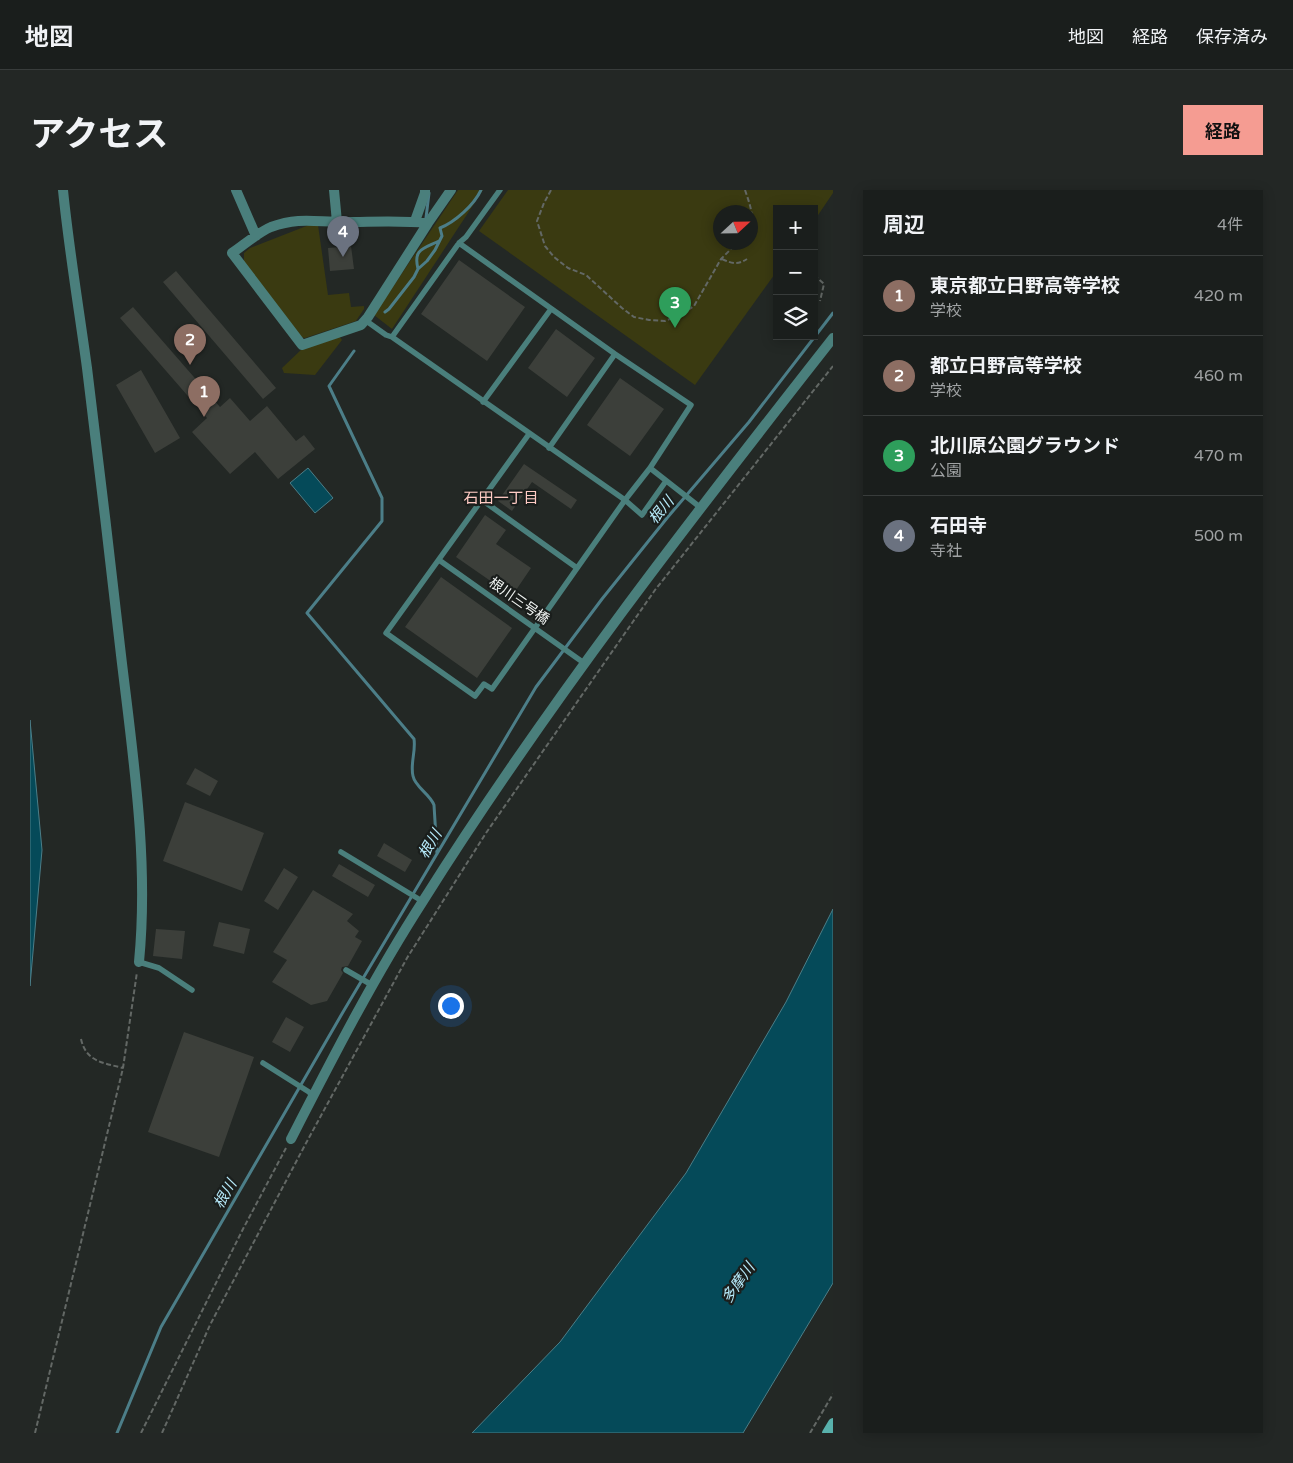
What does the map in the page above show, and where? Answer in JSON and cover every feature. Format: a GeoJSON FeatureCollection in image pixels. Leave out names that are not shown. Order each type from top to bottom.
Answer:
{"type":"FeatureCollection","features":[{"type":"Feature","properties":{"kind":"street"},"geometry":{"type":"LineString","coordinates":[[63,190],[98,461],[139,812],[142,892],[142,933],[139,962]]}},
{"type":"Feature","properties":{"kind":"street"},"geometry":{"type":"LineString","coordinates":[[236,190],[256,236]]}},
{"type":"Feature","properties":{"kind":"street"},"geometry":{"type":"LineString","coordinates":[[334,190],[337,222]]}},
{"type":"Feature","properties":{"kind":"street"},"geometry":{"type":"LineString","coordinates":[[415,221],[425,190]]}},
{"type":"Feature","properties":{"kind":"street"},"geometry":{"type":"LineString","coordinates":[[428,222],[292,221],[269,228],[232,253],[302,345],[361,325],[366,320],[428,222],[451,190]]}},
{"type":"Feature","properties":{"kind":"street"},"geometry":{"type":"LineString","coordinates":[[290,1139],[309,1093],[419,899],[697,505],[833,338]]}},
{"type":"Feature","properties":{"kind":"street"},"geometry":{"type":"LineString","coordinates":[[827,1433],[833,1423]]}},
{"type":"Feature","properties":{"kind":"lane"},"geometry":{"type":"LineString","coordinates":[[392,337],[459,242],[466,237],[500,190]]}},
{"type":"Feature","properties":{"kind":"lane"},"geometry":{"type":"LineString","coordinates":[[459,242],[551,309],[691,406],[650,468],[625,500],[492,689],[484,684],[475,696],[386,633],[529,434]]}},
{"type":"Feature","properties":{"kind":"lane"},"geometry":{"type":"LineString","coordinates":[[483,402],[551,309]]}},
{"type":"Feature","properties":{"kind":"lane"},"geometry":{"type":"LineString","coordinates":[[366,320],[625,500],[642,515],[666,481]]}},
{"type":"Feature","properties":{"kind":"lane"},"geometry":{"type":"LineString","coordinates":[[549,448],[615,354]]}},
{"type":"Feature","properties":{"kind":"lane"},"geometry":{"type":"LineString","coordinates":[[650,468],[697,505]]}},
{"type":"Feature","properties":{"kind":"lane"},"geometry":{"type":"LineString","coordinates":[[482,500],[577,568]]}},
{"type":"Feature","properties":{"kind":"lane","name":"根川三号橋"},"geometry":{"type":"LineString","coordinates":[[439,560],[584,663]]}},
{"type":"Feature","properties":{"kind":"lane"},"geometry":{"type":"LineString","coordinates":[[341,852],[419,899]]}},
{"type":"Feature","properties":{"kind":"lane"},"geometry":{"type":"LineString","coordinates":[[139,962],[159,968],[192,990]]}},
{"type":"Feature","properties":{"kind":"lane"},"geometry":{"type":"LineString","coordinates":[[346,970],[370,984]]}},
{"type":"Feature","properties":{"kind":"lane"},"geometry":{"type":"LineString","coordinates":[[263,1063],[309,1093]]}},
{"type":"Feature","properties":{"kind":"path"},"geometry":{"type":"LineString","coordinates":[[551,190],[537,221],[545,246],[554,257],[568,268],[586,275],[622,308],[634,316],[649,320],[665,321],[682,314],[694,306],[721,259],[730,250]]}},
{"type":"Feature","properties":{"kind":"path"},"geometry":{"type":"LineString","coordinates":[[744,190],[749,205]]}},
{"type":"Feature","properties":{"kind":"path"},"geometry":{"type":"LineString","coordinates":[[721,259],[739,264],[747,259]]}},
{"type":"Feature","properties":{"kind":"path"},"geometry":{"type":"LineString","coordinates":[[818,279],[824,284],[820,301]]}},
{"type":"Feature","properties":{"kind":"path"},"geometry":{"type":"LineString","coordinates":[[162,1433],[210,1325],[407,958],[486,833],[655,590],[833,366]]}},
{"type":"Feature","properties":{"kind":"path"},"geometry":{"type":"LineString","coordinates":[[35,1433],[124,1068],[139,962]]}},
{"type":"Feature","properties":{"kind":"path"},"geometry":{"type":"LineString","coordinates":[[81,1039],[83,1048],[88,1056],[95,1060],[124,1068]]}},
{"type":"Feature","properties":{"kind":"path"},"geometry":{"type":"LineString","coordinates":[[141,1433],[242,1229],[290,1139]]}},
{"type":"Feature","properties":{"kind":"path"},"geometry":{"type":"LineString","coordinates":[[810,1433],[833,1394]]}},
{"type":"Feature","properties":{"kind":"shaded area"},"geometry":{"type":"Polygon","coordinates":[[[458,190],[483,190],[392,329],[374,315],[458,190]]]}},
{"type":"Feature","properties":{"kind":"shaded area"},"geometry":{"type":"Polygon","coordinates":[[[508,190],[833,190],[833,193],[818,215],[818,205],[773,205],[773,277],[695,385],[479,231],[508,190]]]}},
{"type":"Feature","properties":{"kind":"shaded area"},"geometry":{"type":"Polygon","coordinates":[[[309,225],[318,225],[328,295],[349,293],[351,307],[364,306],[364,309],[356,321],[305,338],[300,337],[244,265],[244,253],[250,248],[309,225]]]}},
{"type":"Feature","properties":{"kind":"shaded area"},"geometry":{"type":"Polygon","coordinates":[[[339,336],[342,340],[315,375],[284,373],[282,368],[303,348],[339,336]]]}},
{"type":"Feature","properties":{"kind":"water"},"geometry":{"type":"Polygon","coordinates":[[[308,468],[333,498],[315,513],[290,483],[308,468]]]}},
{"type":"Feature","properties":{"kind":"water"},"geometry":{"type":"Polygon","coordinates":[[[30,720],[42,850],[30,986],[30,720]]]}},
{"type":"Feature","properties":{"kind":"water","name":"多摩川"},"geometry":{"type":"Polygon","coordinates":[[[833,909],[833,1283],[743,1433],[472,1433],[560,1342],[686,1173],[786,1002],[833,909]]]}},
{"type":"Feature","properties":{"kind":"building"},"geometry":{"type":"Polygon","coordinates":[[[351,246],[354,269],[330,271],[328,248],[351,246]]]}},
{"type":"Feature","properties":{"kind":"building"},"geometry":{"type":"Polygon","coordinates":[[[459,260],[525,307],[487,361],[421,314],[459,260]]]}},
{"type":"Feature","properties":{"kind":"building"},"geometry":{"type":"Polygon","coordinates":[[[176,271],[276,388],[263,399],[163,282],[176,271]]]}},
{"type":"Feature","properties":{"kind":"building"},"geometry":{"type":"Polygon","coordinates":[[[133,307],[220,407],[230,398],[250,421],[267,406],[296,441],[304,435],[315,449],[278,479],[255,452],[230,474],[192,432],[207,418],[120,318],[133,307]]]}},
{"type":"Feature","properties":{"kind":"building"},"geometry":{"type":"Polygon","coordinates":[[[556,329],[595,358],[567,397],[528,368],[556,329]]]}},
{"type":"Feature","properties":{"kind":"building"},"geometry":{"type":"Polygon","coordinates":[[[141,370],[180,438],[155,453],[116,385],[141,370]]]}},
{"type":"Feature","properties":{"kind":"building"},"geometry":{"type":"Polygon","coordinates":[[[620,378],[664,409],[630,456],[587,425],[620,378]]]}},
{"type":"Feature","properties":{"kind":"building"},"geometry":{"type":"Polygon","coordinates":[[[524,464],[577,500],[571,509],[532,482],[512,511],[498,501],[524,464]]]}},
{"type":"Feature","properties":{"kind":"building"},"geometry":{"type":"Polygon","coordinates":[[[485,515],[506,530],[496,544],[531,568],[512,596],[456,557],[485,515]]]}},
{"type":"Feature","properties":{"kind":"building"},"geometry":{"type":"Polygon","coordinates":[[[441,577],[512,628],[477,678],[405,627],[441,577]]]}},
{"type":"Feature","properties":{"kind":"building"},"geometry":{"type":"Polygon","coordinates":[[[195,768],[218,781],[210,796],[186,784],[195,768]]]}},
{"type":"Feature","properties":{"kind":"building"},"geometry":{"type":"Polygon","coordinates":[[[185,802],[264,833],[242,891],[163,861],[185,802]]]}},
{"type":"Feature","properties":{"kind":"building"},"geometry":{"type":"Polygon","coordinates":[[[384,843],[412,860],[405,872],[377,856],[384,843]]]}},
{"type":"Feature","properties":{"kind":"building"},"geometry":{"type":"Polygon","coordinates":[[[339,864],[375,885],[368,897],[332,876],[339,864]]]}},
{"type":"Feature","properties":{"kind":"building"},"geometry":{"type":"Polygon","coordinates":[[[284,868],[298,877],[278,910],[264,901],[284,868]]]}},
{"type":"Feature","properties":{"kind":"building"},"geometry":{"type":"Polygon","coordinates":[[[313,890],[353,914],[347,921],[359,931],[355,937],[362,941],[348,966],[342,967],[343,973],[327,1001],[311,1005],[272,982],[287,960],[273,952],[313,890]]]}},
{"type":"Feature","properties":{"kind":"building"},"geometry":{"type":"Polygon","coordinates":[[[219,922],[250,929],[244,954],[213,946],[219,922]]]}},
{"type":"Feature","properties":{"kind":"building"},"geometry":{"type":"Polygon","coordinates":[[[156,929],[185,931],[182,959],[153,956],[156,929]]]}},
{"type":"Feature","properties":{"kind":"building"},"geometry":{"type":"Polygon","coordinates":[[[286,1017],[304,1027],[290,1052],[272,1042],[286,1017]]]}},
{"type":"Feature","properties":{"kind":"building"},"geometry":{"type":"Polygon","coordinates":[[[184,1032],[254,1057],[219,1157],[148,1132],[184,1032]]]}},
{"type":"Feature","properties":{"kind":"waterway"},"geometry":{"type":"LineString","coordinates":[[385,312],[435,250],[442,236],[440,228],[452,222],[464,212],[481,190]]}},
{"type":"Feature","properties":{"kind":"waterway"},"geometry":{"type":"LineString","coordinates":[[426,218],[429,193]]}},
{"type":"Feature","properties":{"kind":"waterway"},"geometry":{"type":"LineString","coordinates":[[418,269],[418,253],[439,241]]}},
{"type":"Feature","properties":{"kind":"waterway","name":"根川"},"geometry":{"type":"LineString","coordinates":[[117,1433],[161,1327],[343,1012],[536,687],[602,599],[667,518],[749,422],[833,313]]}},
{"type":"Feature","properties":{"kind":"waterway"},"geometry":{"type":"LineString","coordinates":[[354,351],[329,386],[382,498],[382,521],[307,613],[414,739],[413,776],[414,780],[434,805],[437,854]]}},
{"type":"Feature","properties":{"kind":"place","name":"石田寺"},"geometry":{"type":"Point","coordinates":[343,257]}},
{"type":"Feature","properties":{"kind":"place","name":"北川原公園グラウンド"},"geometry":{"type":"Point","coordinates":[675,328]}},
{"type":"Feature","properties":{"kind":"place","name":"都立日野高等学校"},"geometry":{"type":"Point","coordinates":[190,365]}},
{"type":"Feature","properties":{"kind":"place","name":"東京都立日野高等学校"},"geometry":{"type":"Point","coordinates":[204,417]}},
{"type":"Feature","properties":{"kind":"district","name":"石田一丁目"},"geometry":{"type":"Point","coordinates":[501,498]}}]}
